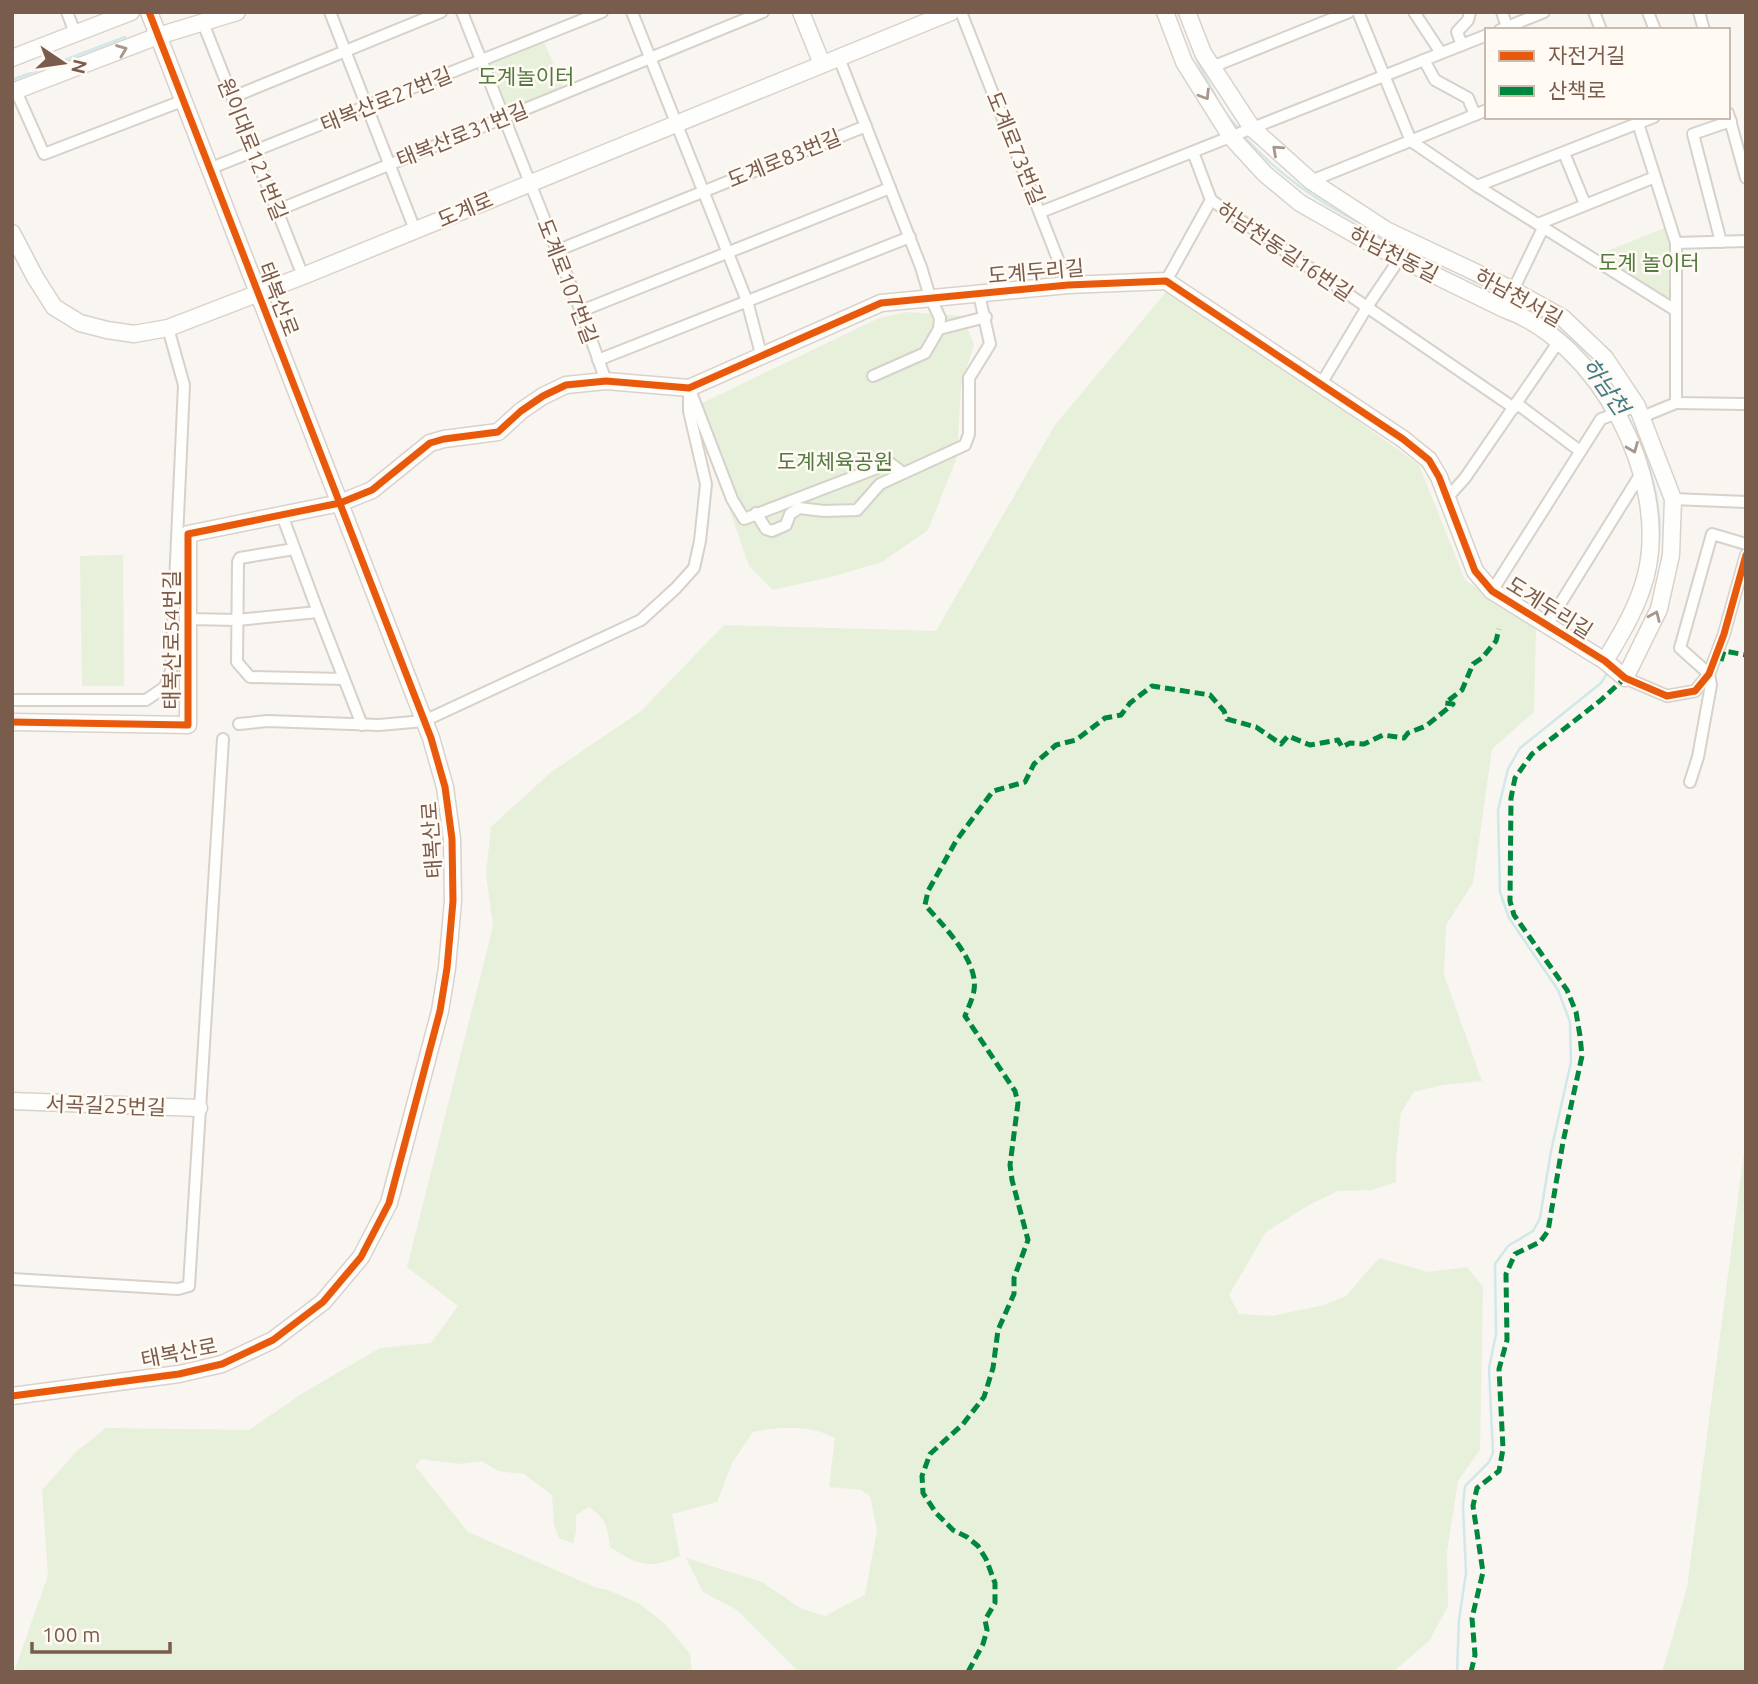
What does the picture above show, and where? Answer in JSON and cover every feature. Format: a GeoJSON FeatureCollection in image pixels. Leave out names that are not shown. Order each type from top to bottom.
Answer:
{"type":"FeatureCollection","features":[{"type":"Feature","properties":{"kind":"street"},"geometry":{"type":"LineString","coordinates":[[67,12],[75,33]]}},
{"type":"Feature","properties":{"kind":"street"},"geometry":{"type":"LineString","coordinates":[[14,53],[131,12]]}},
{"type":"Feature","properties":{"kind":"street","name":"태복산로"},"geometry":{"type":"LineString","coordinates":[[12,1396],[179,1374],[222,1364],[273,1340],[323,1302],[361,1257],[389,1203],[440,1011],[447,968],[453,901],[452,839],[445,787],[424,721],[149,12]]}},
{"type":"Feature","properties":{"kind":"street"},"geometry":{"type":"LineString","coordinates":[[182,101],[44,154],[14,92],[157,35],[237,12]]}},
{"type":"Feature","properties":{"kind":"street"},"geometry":{"type":"LineString","coordinates":[[330,12],[415,230]]}},
{"type":"Feature","properties":{"kind":"street"},"geometry":{"type":"LineString","coordinates":[[233,97],[441,12]]}},
{"type":"Feature","properties":{"kind":"street","name":"도계로107번길"},"geometry":{"type":"LineString","coordinates":[[461,12],[581,311],[606,381]]}},
{"type":"Feature","properties":{"kind":"street","name":"태복산로27번길"},"geometry":{"type":"LineString","coordinates":[[209,169],[602,12]]}},
{"type":"Feature","properties":{"kind":"street"},"geometry":{"type":"LineString","coordinates":[[632,12],[747,301],[761,354]]}},
{"type":"Feature","properties":{"kind":"street","name":"태복산로31번길"},"geometry":{"type":"LineString","coordinates":[[278,210],[763,12]]}},
{"type":"Feature","properties":{"kind":"street"},"geometry":{"type":"LineString","coordinates":[[802,12],[822,64]]}},
{"type":"Feature","properties":{"kind":"street","name":"도계로"},"geometry":{"type":"LineString","coordinates":[[12,233],[54,307],[80,323],[134,334],[168,328],[303,276],[528,182],[951,12]]}},
{"type":"Feature","properties":{"kind":"street","name":"도계로73번길"},"geometry":{"type":"LineString","coordinates":[[961,12],[1068,285]]}},
{"type":"Feature","properties":{"kind":"street","name":"하남천동길"},"geometry":{"type":"LineString","coordinates":[[1165,12],[1184,62],[1233,136],[1265,174],[1300,203],[1400,258],[1508,300],[1559,341],[1629,412],[1631,441],[1649,502],[1650,530],[1647,573],[1614,669]]}},
{"type":"Feature","properties":{"kind":"street","name":"하남천서길"},"geometry":{"type":"LineString","coordinates":[[1187,12],[1203,53],[1250,129],[1311,181],[1386,230],[1508,300],[1563,318],[1605,358],[1673,499],[1671,555],[1659,609],[1614,669]]}},
{"type":"Feature","properties":{"kind":"street"},"geometry":{"type":"LineString","coordinates":[[1212,67],[1349,12]]}},
{"type":"Feature","properties":{"kind":"street"},"geometry":{"type":"LineString","coordinates":[[1358,12],[1411,141],[1477,187],[1675,310]]}},
{"type":"Feature","properties":{"kind":"street"},"geometry":{"type":"LineString","coordinates":[[1414,12],[1441,53]]}},
{"type":"Feature","properties":{"kind":"street"},"geometry":{"type":"LineString","coordinates":[[1462,45],[1457,33],[1470,12]]}},
{"type":"Feature","properties":{"kind":"street"},"geometry":{"type":"LineString","coordinates":[[1502,12],[1504,28],[1526,25],[1544,12]]}},
{"type":"Feature","properties":{"kind":"street","name":"원이대로121번길"},"geometry":{"type":"LineString","coordinates":[[203,23],[303,276]]}},
{"type":"Feature","properties":{"kind":"street"},"geometry":{"type":"LineString","coordinates":[[1041,212],[1485,36]]}},
{"type":"Feature","properties":{"kind":"street"},"geometry":{"type":"LineString","coordinates":[[1184,62],[1203,53]]}},
{"type":"Feature","properties":{"kind":"street","name":"도계로83번길"},"geometry":{"type":"LineString","coordinates":[[839,58],[940,318],[939,329]]}},
{"type":"Feature","properties":{"kind":"street"},"geometry":{"type":"LineString","coordinates":[[1423,60],[1435,80],[1468,98],[1475,115]]}},
{"type":"Feature","properties":{"kind":"street"},"geometry":{"type":"LineString","coordinates":[[1311,181],[1485,111]]}},
{"type":"Feature","properties":{"kind":"street"},"geometry":{"type":"LineString","coordinates":[[1730,117],[1746,178]]}},
{"type":"Feature","properties":{"kind":"street"},"geometry":{"type":"LineString","coordinates":[[1721,242],[1693,134],[1726,119]]}},
{"type":"Feature","properties":{"kind":"street"},"geometry":{"type":"LineString","coordinates":[[1477,187],[1638,120],[1676,243],[1676,403]]}},
{"type":"Feature","properties":{"kind":"street","name":"도계로83번길"},"geometry":{"type":"LineString","coordinates":[[556,251],[866,126]]}},
{"type":"Feature","properties":{"kind":"street","name":"하남천동길16번길"},"geometry":{"type":"LineString","coordinates":[[1194,152],[1211,200],[1580,451]]}},
{"type":"Feature","properties":{"kind":"street"},"geometry":{"type":"LineString","coordinates":[[1564,153],[1585,204]]}},
{"type":"Feature","properties":{"kind":"street"},"geometry":{"type":"LineString","coordinates":[[1508,300],[1540,226],[1585,204],[1655,177]]}},
{"type":"Feature","properties":{"kind":"street"},"geometry":{"type":"LineString","coordinates":[[581,311],[890,188]]}},
{"type":"Feature","properties":{"kind":"street"},"geometry":{"type":"LineString","coordinates":[[1166,281],[1211,200]]}},
{"type":"Feature","properties":{"kind":"street"},"geometry":{"type":"LineString","coordinates":[[598,360],[910,237]]}},
{"type":"Feature","properties":{"kind":"street"},"geometry":{"type":"LineString","coordinates":[[1676,243],[1746,241]]}},
{"type":"Feature","properties":{"kind":"street"},"geometry":{"type":"LineString","coordinates":[[1321,384],[1400,258]]}},
{"type":"Feature","properties":{"kind":"street","name":"도계두리길"},"geometry":{"type":"LineString","coordinates":[[689,388],[881,303],[1068,285],[1166,281],[1404,439],[1429,460],[1439,477],[1475,571],[1492,591],[1614,669]]}},
{"type":"Feature","properties":{"kind":"street"},"geometry":{"type":"LineString","coordinates":[[756,513],[766,529],[772,531],[786,525],[790,514],[799,508],[824,511],[857,510],[880,484],[965,445],[969,433],[969,379],[990,344],[979,294]]}},
{"type":"Feature","properties":{"kind":"street"},"geometry":{"type":"LineString","coordinates":[[873,376],[925,353],[939,329],[986,317]]}},
{"type":"Feature","properties":{"kind":"street"},"geometry":{"type":"LineString","coordinates":[[12,700],[146,701],[165,687],[171,671],[184,385],[168,328]]}},
{"type":"Feature","properties":{"kind":"street"},"geometry":{"type":"LineString","coordinates":[[1447,498],[1465,478],[1559,341]]}},
{"type":"Feature","properties":{"kind":"street"},"geometry":{"type":"LineString","coordinates":[[340,503],[372,490],[430,443],[498,432],[521,411],[566,385],[606,381],[689,388]]}},
{"type":"Feature","properties":{"kind":"street"},"geometry":{"type":"LineString","coordinates":[[689,388],[732,499],[744,519],[890,463],[903,473]]}},
{"type":"Feature","properties":{"kind":"street"},"geometry":{"type":"LineString","coordinates":[[239,724],[267,721],[362,724],[424,721],[641,620],[676,589],[694,568],[700,541],[706,484],[689,411],[689,388]]}},
{"type":"Feature","properties":{"kind":"street"},"geometry":{"type":"LineString","coordinates":[[1492,591],[1601,419],[1676,403],[1746,404]]}},
{"type":"Feature","properties":{"kind":"street"},"geometry":{"type":"LineString","coordinates":[[1547,625],[1642,472]]}},
{"type":"Feature","properties":{"kind":"street"},"geometry":{"type":"LineString","coordinates":[[1673,499],[1746,502]]}},
{"type":"Feature","properties":{"kind":"street","name":"태복산로54번길"},"geometry":{"type":"LineString","coordinates":[[12,722],[188,724],[188,534],[340,503]]}},
{"type":"Feature","properties":{"kind":"street"},"geometry":{"type":"LineString","coordinates":[[282,515],[362,724]]}},
{"type":"Feature","properties":{"kind":"street"},"geometry":{"type":"LineString","coordinates":[[1690,782],[1698,757],[1711,685],[1709,674],[1680,648],[1712,534],[1746,544]]}},
{"type":"Feature","properties":{"kind":"street"},"geometry":{"type":"LineString","coordinates":[[294,549],[240,558],[237,662],[250,677],[344,679]]}},
{"type":"Feature","properties":{"kind":"street"},"geometry":{"type":"LineString","coordinates":[[1614,669],[1667,696],[1695,691],[1709,674],[1724,634],[1746,555]]}},
{"type":"Feature","properties":{"kind":"street"},"geometry":{"type":"LineString","coordinates":[[188,619],[237,620],[318,612]]}},
{"type":"Feature","properties":{"kind":"street"},"geometry":{"type":"LineString","coordinates":[[12,1279],[178,1289],[189,1286],[223,739]]}},
{"type":"Feature","properties":{"kind":"street","name":"서곡길25번길"},"geometry":{"type":"LineString","coordinates":[[12,1101],[200,1108]]}},
{"type":"Feature","properties":{"kind":"green space","name":"도계놀이터"},"geometry":{"type":"Polygon","coordinates":[[[543,40],[564,88],[507,111],[489,64],[543,40]]]}},
{"type":"Feature","properties":{"kind":"green space","name":"도계 놀이터"},"geometry":{"type":"Polygon","coordinates":[[[1670,226],[1675,244],[1674,309],[1592,257],[1670,226]]]}},
{"type":"Feature","properties":{"kind":"green space"},"geometry":{"type":"Polygon","coordinates":[[[1171,286],[1419,465],[1465,580],[1536,627],[1534,712],[1492,749],[1473,883],[1446,925],[1444,975],[1482,1081],[1443,1085],[1414,1092],[1401,1112],[1396,1182],[1372,1190],[1338,1191],[1307,1206],[1266,1232],[1229,1295],[1239,1314],[1272,1316],[1324,1305],[1346,1296],[1379,1258],[1428,1272],[1467,1267],[1483,1287],[1480,1450],[1458,1481],[1447,1552],[1448,1606],[1429,1641],[1393,1672],[799,1672],[737,1610],[703,1592],[686,1558],[762,1582],[802,1609],[825,1616],[865,1595],[877,1530],[870,1496],[861,1490],[829,1487],[835,1438],[806,1429],[784,1428],[753,1432],[732,1463],[717,1502],[672,1514],[680,1556],[652,1564],[628,1558],[610,1547],[605,1524],[589,1507],[576,1515],[573,1543],[559,1538],[554,1525],[552,1495],[524,1474],[498,1471],[482,1461],[459,1464],[421,1459],[415,1466],[468,1532],[640,1604],[666,1625],[690,1654],[692,1672],[14,1672],[48,1575],[42,1490],[77,1451],[106,1428],[249,1430],[303,1393],[380,1348],[431,1343],[458,1306],[407,1267],[493,926],[486,874],[491,827],[550,773],[641,711],[724,625],[936,631],[1055,425],[1171,286]]]}},
{"type":"Feature","properties":{"kind":"green space","name":"도계체육공원"},"geometry":{"type":"Polygon","coordinates":[[[907,312],[962,316],[974,344],[961,387],[957,457],[928,530],[882,562],[773,590],[749,566],[694,407],[879,318],[907,312]]]}},
{"type":"Feature","properties":{"kind":"green space"},"geometry":{"type":"Polygon","coordinates":[[[123,555],[124,686],[82,686],[80,556],[123,555]]]}},
{"type":"Feature","properties":{"kind":"green space"},"geometry":{"type":"Polygon","coordinates":[[[1746,1137],[1746,1672],[1662,1672],[1687,1588],[1746,1137]]]}},
{"type":"Feature","properties":{"kind":"waterway","name":"하남천"},"geometry":{"type":"LineString","coordinates":[[12,80],[125,37]]}},
{"type":"Feature","properties":{"kind":"waterway","name":"하남천"},"geometry":{"type":"LineString","coordinates":[[1197,61],[1222,108]]}},
{"type":"Feature","properties":{"kind":"waterway","name":"하남천"},"geometry":{"type":"LineString","coordinates":[[1225,113],[1239,129]]}},
{"type":"Feature","properties":{"kind":"waterway","name":"하남천"},"geometry":{"type":"LineString","coordinates":[[1243,135],[1301,188],[1369,228]]}},
{"type":"Feature","properties":{"kind":"waterway","name":"하남천"},"geometry":{"type":"LineString","coordinates":[[1446,267],[1506,297]]}},
{"type":"Feature","properties":{"kind":"waterway","name":"하남천"},"geometry":{"type":"LineString","coordinates":[[1512,300],[1547,321],[1576,345],[1601,374],[1623,408]]}},
{"type":"Feature","properties":{"kind":"waterway","name":"하남천"},"geometry":{"type":"LineString","coordinates":[[1626,414],[1649,466],[1658,506],[1659,545],[1655,562]]}},
{"type":"Feature","properties":{"kind":"waterway","name":"하남천"},"geometry":{"type":"LineString","coordinates":[[1614,662],[1626,640]]}},
{"type":"Feature","properties":{"kind":"waterway"},"geometry":{"type":"LineString","coordinates":[[1457,1672],[1459,1620],[1466,1573],[1463,1506],[1465,1486],[1489,1462],[1493,1453],[1489,1368],[1496,1334],[1495,1264],[1508,1246],[1533,1231],[1540,1218],[1551,1151],[1571,1062],[1570,1022],[1558,990],[1509,918],[1500,892],[1498,810],[1508,769],[1520,748],[1601,683],[1609,670]]}},
{"type":"Feature","properties":{"kind":"marked path"},"geometry":{"type":"LineString","coordinates":[[968,1672],[983,1644],[987,1630],[985,1620],[995,1603],[995,1583],[978,1546],[953,1530],[936,1513],[923,1493],[922,1476],[930,1454],[963,1424],[984,1397],[993,1368],[998,1330],[1014,1294],[1014,1278],[1028,1240],[1010,1165],[1018,1103],[1015,1091],[965,1016],[974,990],[971,967],[958,944],[925,905],[928,891],[956,841],[993,791],[1025,782],[1034,764],[1056,745],[1076,740],[1105,718],[1121,715],[1130,703],[1152,686],[1210,695],[1224,711],[1227,719],[1256,727],[1281,744],[1288,736],[1310,745],[1338,740],[1342,747],[1350,743],[1364,744],[1383,735],[1404,738],[1408,733],[1426,726],[1453,704],[1445,703],[1462,690],[1473,664],[1482,658],[1496,641],[1499,629]]}},
{"type":"Feature","properties":{"kind":"marked path"},"geometry":{"type":"LineString","coordinates":[[1721,661],[1724,651],[1746,655]]}},
{"type":"Feature","properties":{"kind":"marked path"},"geometry":{"type":"LineString","coordinates":[[1471,1672],[1475,1655],[1472,1618],[1483,1572],[1473,1506],[1477,1488],[1499,1471],[1503,1449],[1499,1369],[1507,1340],[1506,1274],[1515,1254],[1540,1242],[1548,1231],[1563,1142],[1582,1056],[1576,1012],[1567,990],[1514,915],[1510,901],[1511,798],[1515,778],[1532,754],[1625,678]]}},
{"type":"Feature","properties":{"kind":"cycle path"},"geometry":{"type":"LineString","coordinates":[[12,1396],[179,1374],[222,1364],[273,1340],[323,1302],[361,1257],[389,1203],[440,1011],[447,968],[453,901],[452,839],[445,787],[431,738],[149,12]]}},
{"type":"Feature","properties":{"kind":"cycle path"},"geometry":{"type":"LineString","coordinates":[[12,722],[188,725],[188,534],[340,503],[372,490],[430,443],[498,432],[521,411],[566,385],[606,381],[689,388],[881,303],[1068,285],[1166,281],[1403,439],[1429,460],[1439,477],[1475,571],[1492,591],[1605,661],[1625,678],[1667,696],[1695,691],[1709,674],[1724,634],[1746,555]]}}]}
